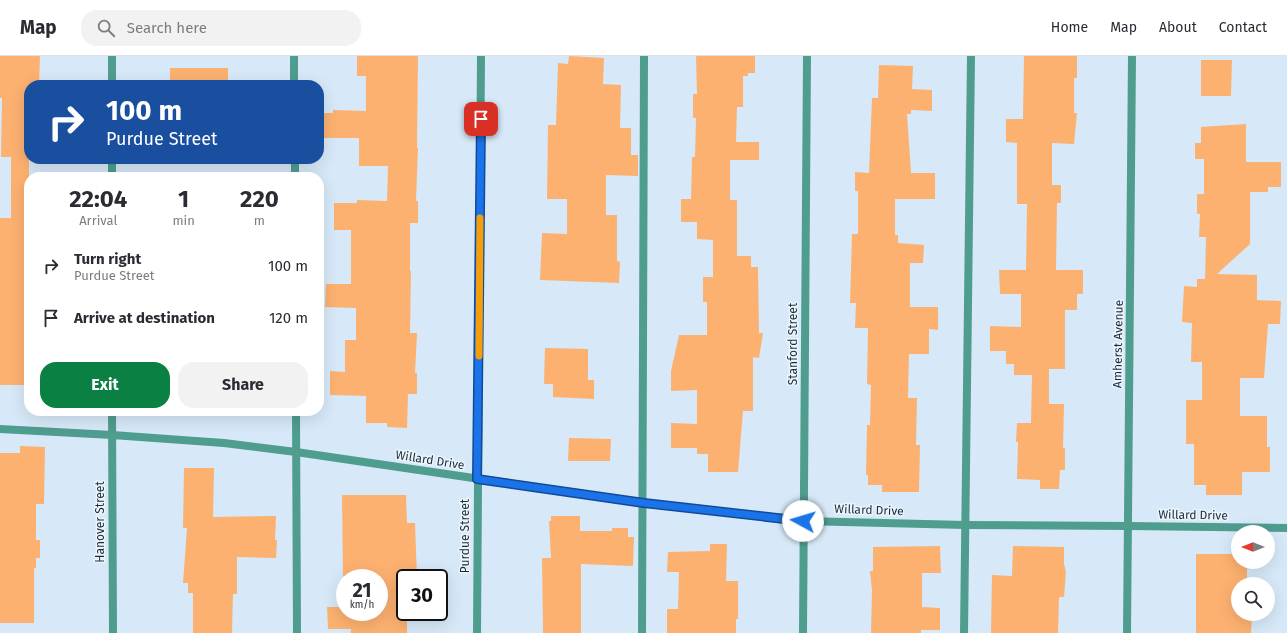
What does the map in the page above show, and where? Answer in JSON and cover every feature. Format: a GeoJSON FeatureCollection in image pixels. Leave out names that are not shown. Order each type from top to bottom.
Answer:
{"type":"FeatureCollection","features":[{"type":"Feature","properties":{"kind":"street"},"geometry":{"type":"LineString","coordinates":[[112,56],[112,80]]}},
{"type":"Feature","properties":{"kind":"street"},"geometry":{"type":"LineString","coordinates":[[294,56],[294,80]]}},
{"type":"Feature","properties":{"kind":"street","name":"Purdue Street"},"geometry":{"type":"LineString","coordinates":[[477,633],[481,56]]}},
{"type":"Feature","properties":{"kind":"street"},"geometry":{"type":"LineString","coordinates":[[642,633],[644,503],[644,56]]}},
{"type":"Feature","properties":{"kind":"street","name":"Stanford Street"},"geometry":{"type":"LineString","coordinates":[[803,633],[808,56]]}},
{"type":"Feature","properties":{"kind":"street"},"geometry":{"type":"LineString","coordinates":[[964,633],[971,56]]}},
{"type":"Feature","properties":{"kind":"street","name":"Amherst Avenue"},"geometry":{"type":"LineString","coordinates":[[1127,633],[1132,56]]}},
{"type":"Feature","properties":{"kind":"street","name":"Hanover Street"},"geometry":{"type":"LineString","coordinates":[[112,416],[113,633]]}},
{"type":"Feature","properties":{"kind":"street"},"geometry":{"type":"LineString","coordinates":[[296,416],[297,633]]}},
{"type":"Feature","properties":{"kind":"street","name":"Willard Drive"},"geometry":{"type":"LineString","coordinates":[[0,430],[112,435],[224,443],[296,452],[644,503],[803,521],[965,525],[1287,528]]}},
{"type":"Feature","properties":{"kind":"building"},"geometry":{"type":"Polygon","coordinates":[[[0,56],[40,56],[39,80],[24,80],[24,164],[29,164],[29,172],[24,172],[24,385],[0,385],[0,218],[11,218],[11,157],[1,157],[2,98],[0,98],[0,56]]]}},
{"type":"Feature","properties":{"kind":"building"},"geometry":{"type":"Polygon","coordinates":[[[357,56],[418,56],[418,148],[416,201],[418,201],[418,223],[410,223],[410,333],[417,333],[415,373],[417,373],[417,394],[408,394],[407,428],[387,427],[387,423],[366,423],[366,396],[330,395],[330,371],[345,372],[345,340],[356,340],[356,308],[325,307],[326,284],[351,284],[351,230],[334,230],[334,203],[357,203],[357,200],[387,201],[388,166],[359,166],[359,138],[324,138],[324,113],[333,113],[333,110],[366,111],[366,76],[357,76],[357,56]]]}},
{"type":"Feature","properties":{"kind":"building"},"geometry":{"type":"Polygon","coordinates":[[[569,56],[604,58],[603,84],[621,85],[620,128],[631,128],[631,155],[638,155],[638,176],[606,175],[606,215],[617,215],[617,261],[620,262],[619,283],[540,280],[542,233],[567,234],[567,199],[547,199],[548,125],[556,125],[558,63],[568,64],[569,56]]]}},
{"type":"Feature","properties":{"kind":"building"},"geometry":{"type":"Polygon","coordinates":[[[696,56],[755,56],[755,73],[748,73],[748,76],[743,76],[743,107],[737,107],[736,142],[759,142],[759,160],[730,160],[730,200],[737,200],[737,256],[751,256],[751,267],[758,267],[759,333],[763,333],[759,358],[753,357],[753,411],[743,411],[738,472],[708,472],[708,454],[697,454],[697,448],[671,448],[671,423],[697,424],[697,390],[671,391],[671,371],[679,335],[707,335],[707,302],[703,302],[703,277],[713,277],[713,240],[697,239],[697,222],[681,222],[681,199],[691,199],[692,157],[695,157],[696,118],[693,118],[693,94],[697,94],[696,56]]]}},
{"type":"Feature","properties":{"kind":"building"},"geometry":{"type":"Polygon","coordinates":[[[1024,56],[1077,56],[1077,78],[1074,78],[1074,113],[1077,113],[1074,144],[1052,143],[1052,185],[1061,185],[1061,203],[1057,203],[1056,270],[1083,270],[1083,294],[1077,294],[1077,310],[1065,310],[1065,369],[1049,369],[1049,404],[1064,404],[1063,448],[1065,448],[1065,470],[1060,470],[1059,489],[1040,489],[1040,480],[1017,479],[1017,423],[1031,423],[1032,375],[1014,375],[1014,364],[1006,364],[1006,351],[990,351],[990,326],[1021,327],[1021,294],[1000,294],[999,270],[1026,270],[1027,204],[1017,204],[1017,143],[1006,142],[1006,119],[1023,119],[1024,56]]]}},
{"type":"Feature","properties":{"kind":"building"},"geometry":{"type":"Polygon","coordinates":[[[1201,60],[1232,60],[1231,96],[1201,96],[1201,60]]]}},
{"type":"Feature","properties":{"kind":"building"},"geometry":{"type":"Polygon","coordinates":[[[879,65],[913,66],[912,89],[932,90],[932,111],[911,110],[911,114],[907,114],[911,173],[935,173],[935,199],[895,199],[895,235],[898,235],[898,243],[924,245],[923,263],[910,263],[910,307],[938,307],[938,330],[929,329],[929,354],[909,354],[908,398],[917,398],[916,445],[920,445],[919,492],[882,492],[882,485],[868,485],[868,475],[866,475],[867,425],[870,425],[871,385],[867,384],[868,328],[855,328],[856,303],[850,303],[852,234],[858,234],[858,191],[855,191],[855,172],[869,173],[872,98],[878,98],[879,65]]]}},
{"type":"Feature","properties":{"kind":"building"},"geometry":{"type":"Polygon","coordinates":[[[170,68],[228,68],[228,80],[170,80],[170,68]]]}},
{"type":"Feature","properties":{"kind":"building"},"geometry":{"type":"Polygon","coordinates":[[[1246,124],[1246,162],[1281,162],[1281,187],[1268,187],[1268,192],[1250,192],[1250,244],[1217,274],[1257,275],[1257,300],[1281,301],[1280,324],[1268,324],[1264,378],[1240,378],[1240,416],[1267,416],[1267,447],[1270,447],[1270,472],[1242,472],[1242,495],[1206,495],[1206,485],[1194,485],[1194,444],[1186,444],[1186,400],[1202,400],[1202,362],[1191,362],[1192,323],[1182,322],[1184,286],[1197,287],[1197,279],[1205,279],[1206,237],[1199,237],[1200,214],[1197,214],[1197,194],[1204,194],[1204,159],[1195,159],[1195,143],[1201,143],[1201,127],[1246,124]]]}},
{"type":"Feature","properties":{"kind":"building"},"geometry":{"type":"Polygon","coordinates":[[[545,348],[588,349],[588,380],[594,380],[594,399],[553,397],[553,384],[544,384],[545,348]]]}},
{"type":"Feature","properties":{"kind":"building"},"geometry":{"type":"Polygon","coordinates":[[[569,438],[611,439],[610,461],[568,461],[569,438]]]}},
{"type":"Feature","properties":{"kind":"building"},"geometry":{"type":"Polygon","coordinates":[[[20,446],[45,447],[44,504],[36,504],[36,540],[40,540],[40,558],[36,558],[36,568],[34,568],[34,623],[0,623],[0,453],[20,453],[20,446]]]}},
{"type":"Feature","properties":{"kind":"building"},"geometry":{"type":"Polygon","coordinates":[[[184,468],[214,468],[213,517],[276,516],[276,558],[237,557],[237,594],[233,594],[232,633],[193,633],[193,593],[188,593],[188,583],[183,583],[187,528],[183,528],[184,468]]]}},
{"type":"Feature","properties":{"kind":"building"},"geometry":{"type":"Polygon","coordinates":[[[342,495],[406,495],[407,523],[415,523],[417,569],[396,569],[396,621],[407,621],[407,633],[351,633],[351,629],[328,629],[327,607],[336,607],[336,621],[388,621],[388,569],[343,569],[342,495]]]}},
{"type":"Feature","properties":{"kind":"building"},"geometry":{"type":"Polygon","coordinates":[[[551,516],[580,516],[580,531],[612,531],[612,528],[628,528],[628,537],[634,537],[633,566],[581,564],[581,633],[543,633],[542,558],[551,558],[549,521],[551,521],[551,516]]]}},
{"type":"Feature","properties":{"kind":"building"},"geometry":{"type":"Polygon","coordinates":[[[710,544],[727,544],[726,581],[738,581],[738,619],[736,619],[736,633],[667,633],[667,609],[678,609],[679,572],[667,572],[668,552],[710,551],[710,544]]]}},
{"type":"Feature","properties":{"kind":"building"},"geometry":{"type":"Polygon","coordinates":[[[940,546],[941,573],[922,573],[922,607],[940,608],[940,630],[921,630],[921,633],[871,633],[872,591],[870,571],[873,571],[873,547],[940,546]]]}},
{"type":"Feature","properties":{"kind":"building"},"geometry":{"type":"Polygon","coordinates":[[[1013,546],[1064,547],[1064,564],[1066,572],[1064,597],[1059,597],[1058,633],[991,633],[992,575],[1012,576],[1013,546]]]}},
{"type":"Feature","properties":{"kind":"building"},"geometry":{"type":"Polygon","coordinates":[[[1196,554],[1231,554],[1231,569],[1247,569],[1247,577],[1231,577],[1231,621],[1252,621],[1251,633],[1196,633],[1196,554]]]}},
{"type":"Feature","properties":{"kind":"slow traffic"},"geometry":{"type":"LineString","coordinates":[[479,356],[480,218]]}},
{"type":"Feature","properties":{"kind":"route"},"geometry":{"type":"LineString","coordinates":[[481,119],[477,479],[644,503],[803,521]]}}]}
